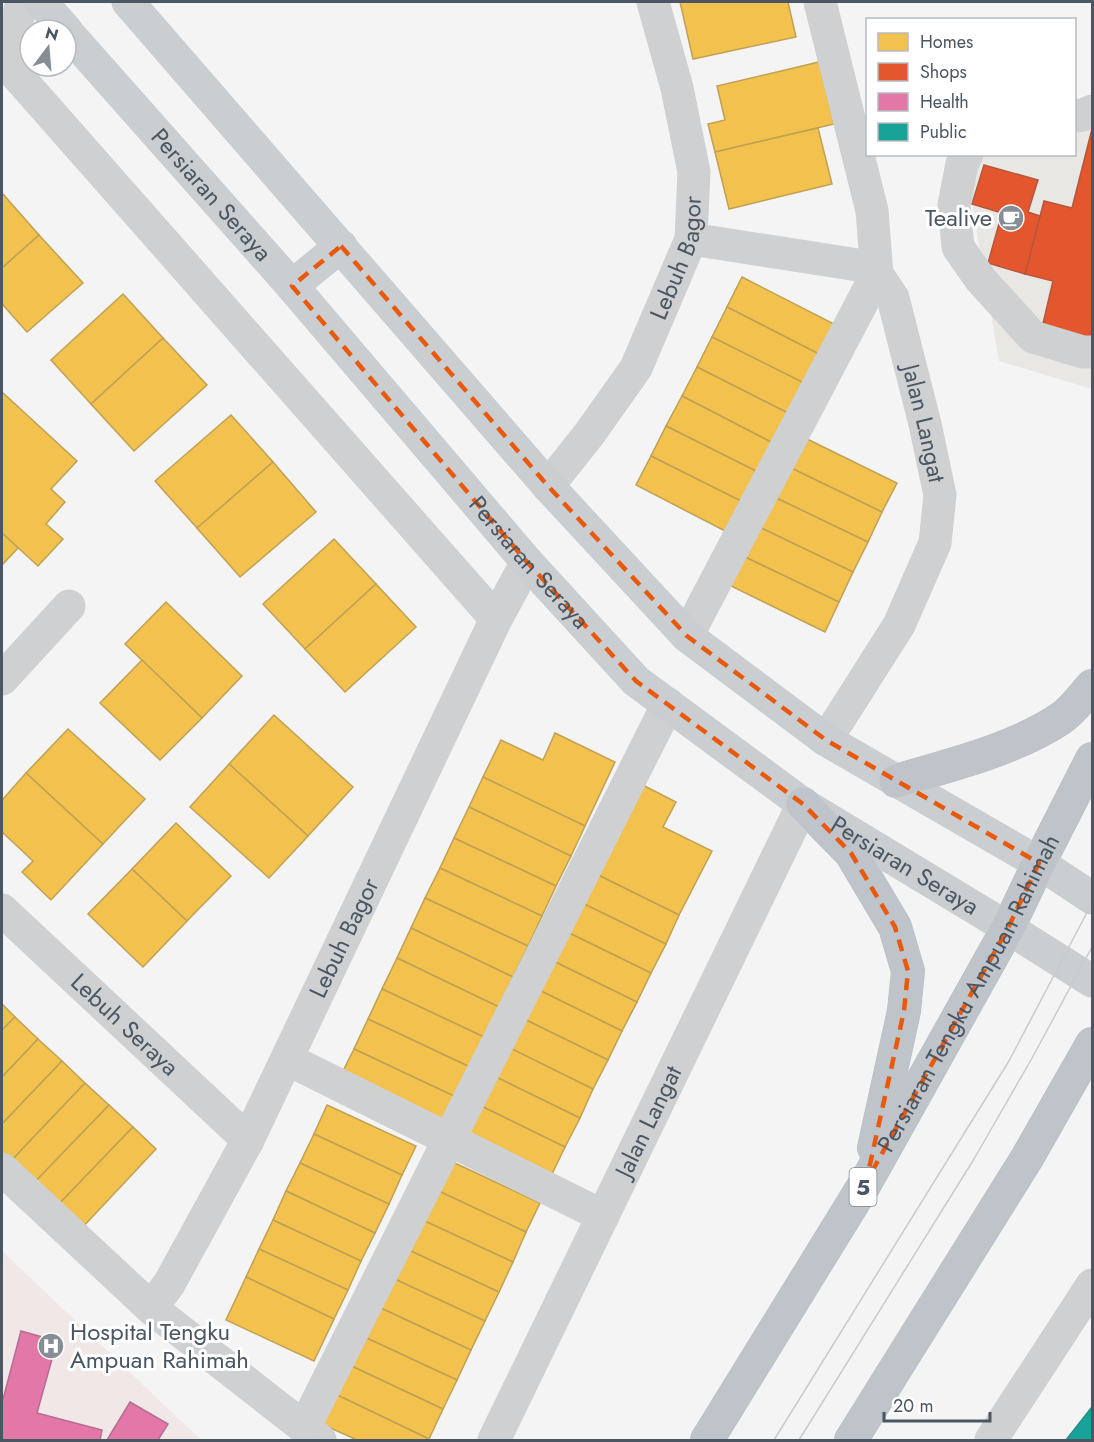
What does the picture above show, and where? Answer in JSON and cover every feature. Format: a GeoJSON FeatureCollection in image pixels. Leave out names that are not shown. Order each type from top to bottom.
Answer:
{"type":"FeatureCollection","features":[{"type":"Feature","properties":{"kind":"highway"},"geometry":{"type":"LineString","coordinates":[[896,781],[989,753],[1026,737],[1061,718],[1092,686]]}},
{"type":"Feature","properties":{"kind":"highway","name":"Persiaran Tengku Ampuan Rahimah"},"geometry":{"type":"LineString","coordinates":[[707,1440],[866,1182],[1008,928],[1092,759]]}},
{"type":"Feature","properties":{"kind":"highway"},"geometry":{"type":"LineString","coordinates":[[804,804],[851,854],[895,927],[908,971],[904,1011],[866,1182]]}},
{"type":"Feature","properties":{"kind":"highway"},"geometry":{"type":"LineString","coordinates":[[851,1440],[1027,1158],[1092,1044]]}},
{"type":"Feature","properties":{"kind":"main road","name":"Persiaran Seraya"},"geometry":{"type":"LineString","coordinates":[[41,2],[53,18]]}},
{"type":"Feature","properties":{"kind":"main road"},"geometry":{"type":"LineString","coordinates":[[128,2],[548,486],[687,636],[826,740],[1039,863],[1092,898]]}},
{"type":"Feature","properties":{"kind":"main road","name":"Persiaran Seraya"},"geometry":{"type":"LineString","coordinates":[[78,49],[292,286],[527,562],[636,681],[804,804],[1092,981]]}},
{"type":"Feature","properties":{"kind":"main road"},"geometry":{"type":"LineString","coordinates":[[292,286],[340,246]]}},
{"type":"Feature","properties":{"kind":"street"},"geometry":{"type":"LineString","coordinates":[[22,2],[13,63],[496,619]]}},
{"type":"Feature","properties":{"kind":"street","name":"Lebuh Bagor"},"geometry":{"type":"LineString","coordinates":[[548,486],[590,433],[636,368],[691,239],[694,172],[677,88],[653,2]]}},
{"type":"Feature","properties":{"kind":"street"},"geometry":{"type":"LineString","coordinates":[[687,636],[877,274],[872,211],[820,2]]}},
{"type":"Feature","properties":{"kind":"street"},"geometry":{"type":"LineString","coordinates":[[1076,116],[1092,111]]}},
{"type":"Feature","properties":{"kind":"street"},"geometry":{"type":"LineString","coordinates":[[967,156],[962,164],[954,205],[958,247],[981,280],[1033,338],[1083,352],[1092,352]]}},
{"type":"Feature","properties":{"kind":"street"},"geometry":{"type":"LineString","coordinates":[[691,239],[858,266],[877,274]]}},
{"type":"Feature","properties":{"kind":"street","name":"Jalan Langat"},"geometry":{"type":"LineString","coordinates":[[826,740],[899,625],[935,543],[940,495],[925,424],[893,298],[877,274]]}},
{"type":"Feature","properties":{"kind":"street","name":"Lebuh Bagor"},"geometry":{"type":"LineString","coordinates":[[151,1308],[169,1284],[248,1140],[496,619],[527,562]]}},
{"type":"Feature","properties":{"kind":"street"},"geometry":{"type":"LineString","coordinates":[[2,679],[69,606]]}},
{"type":"Feature","properties":{"kind":"street"},"geometry":{"type":"LineString","coordinates":[[2,1169],[151,1308],[312,1434],[449,1139],[668,704]]}},
{"type":"Feature","properties":{"kind":"street","name":"Jalan Langat"},"geometry":{"type":"LineString","coordinates":[[494,1440],[804,804]]}},
{"type":"Feature","properties":{"kind":"street","name":"Lebuh Seraya"},"geometry":{"type":"LineString","coordinates":[[2,910],[248,1140]]}},
{"type":"Feature","properties":{"kind":"street"},"geometry":{"type":"LineString","coordinates":[[287,1059],[603,1216]]}},
{"type":"Feature","properties":{"kind":"street"},"geometry":{"type":"LineString","coordinates":[[991,1440],[1092,1285]]}},
{"type":"Feature","properties":{"kind":"highlighted area"},"geometry":{"type":"Polygon","coordinates":[[[341,246],[548,486],[687,636],[826,740],[1039,863],[1008,928],[866,1182],[904,1011],[908,971],[895,927],[851,853],[803,804],[636,681],[527,562],[292,286],[341,246]]]}},
{"type":"Feature","properties":{"kind":"shaded area"},"geometry":{"type":"Polygon","coordinates":[[[1092,88],[1092,389],[999,361],[968,181],[977,156],[1076,156],[1076,126],[1080,127],[1092,88]]]}},
{"type":"Feature","properties":{"kind":"shaded area","name":"Hospital Tengku Ampuan Rahimah"},"geometry":{"type":"Polygon","coordinates":[[[2,1251],[201,1440],[2,1440],[2,1251]]]}},
{"type":"Feature","properties":{"kind":"building: Homes"},"geometry":{"type":"Polygon","coordinates":[[[680,2],[788,2],[796,37],[693,59],[680,2]]]}},
{"type":"Feature","properties":{"kind":"building: Homes"},"geometry":{"type":"Polygon","coordinates":[[[819,62],[834,124],[715,152],[708,124],[725,120],[717,86],[819,62]]]}},
{"type":"Feature","properties":{"kind":"building: Homes"},"geometry":{"type":"Polygon","coordinates":[[[818,128],[832,184],[729,209],[715,152],[818,128]]]}},
{"type":"Feature","properties":{"kind":"building: Homes"},"geometry":{"type":"Polygon","coordinates":[[[2,193],[39,235],[2,268],[2,193]]]}},
{"type":"Feature","properties":{"kind":"building: Homes"},"geometry":{"type":"Polygon","coordinates":[[[39,235],[83,283],[27,332],[2,304],[2,268],[39,235]]]}},
{"type":"Feature","properties":{"kind":"building: Homes"},"geometry":{"type":"Polygon","coordinates":[[[742,277],[834,324],[819,354],[727,307],[742,277]]]}},
{"type":"Feature","properties":{"kind":"building: Homes"},"geometry":{"type":"Polygon","coordinates":[[[123,294],[163,338],[91,404],[51,360],[123,294]]]}},
{"type":"Feature","properties":{"kind":"building: Homes"},"geometry":{"type":"Polygon","coordinates":[[[727,307],[819,354],[804,383],[712,337],[727,307]]]}},
{"type":"Feature","properties":{"kind":"building: Homes"},"geometry":{"type":"Polygon","coordinates":[[[712,337],[804,383],[788,413],[697,367],[712,337]]]}},
{"type":"Feature","properties":{"kind":"building: Homes"},"geometry":{"type":"Polygon","coordinates":[[[163,338],[207,385],[134,451],[91,404],[163,338]]]}},
{"type":"Feature","properties":{"kind":"building: Homes"},"geometry":{"type":"Polygon","coordinates":[[[697,367],[788,413],[773,443],[682,396],[697,367]]]}},
{"type":"Feature","properties":{"kind":"building: Homes"},"geometry":{"type":"Polygon","coordinates":[[[2,392],[77,461],[51,489],[65,502],[46,524],[63,539],[38,566],[2,533],[2,392]]]}},
{"type":"Feature","properties":{"kind":"building: Homes"},"geometry":{"type":"Polygon","coordinates":[[[682,396],[773,443],[758,472],[666,426],[682,396]]]}},
{"type":"Feature","properties":{"kind":"building: Homes"},"geometry":{"type":"Polygon","coordinates":[[[231,415],[273,462],[197,528],[155,481],[231,415]]]}},
{"type":"Feature","properties":{"kind":"building: Homes"},"geometry":{"type":"Polygon","coordinates":[[[666,426],[758,472],[743,502],[651,456],[666,426]]]}},
{"type":"Feature","properties":{"kind":"building: Homes"},"geometry":{"type":"Polygon","coordinates":[[[801,436],[897,483],[882,512],[787,466],[801,436]]]}},
{"type":"Feature","properties":{"kind":"building: Homes"},"geometry":{"type":"Polygon","coordinates":[[[651,456],[743,502],[727,532],[636,485],[651,456]]]}},
{"type":"Feature","properties":{"kind":"building: Homes"},"geometry":{"type":"Polygon","coordinates":[[[273,462],[316,512],[240,577],[197,528],[273,462]]]}},
{"type":"Feature","properties":{"kind":"building: Homes"},"geometry":{"type":"Polygon","coordinates":[[[787,466],[882,512],[868,542],[772,496],[787,466]]]}},
{"type":"Feature","properties":{"kind":"building: Homes"},"geometry":{"type":"Polygon","coordinates":[[[772,496],[868,542],[853,572],[757,526],[772,496]]]}},
{"type":"Feature","properties":{"kind":"building: Homes"},"geometry":{"type":"Polygon","coordinates":[[[757,526],[853,572],[839,602],[743,556],[757,526]]]}},
{"type":"Feature","properties":{"kind":"building: Homes"},"geometry":{"type":"Polygon","coordinates":[[[2,533],[18,548],[2,565],[2,533]]]}},
{"type":"Feature","properties":{"kind":"building: Homes"},"geometry":{"type":"Polygon","coordinates":[[[334,539],[376,584],[305,649],[263,604],[334,539]]]}},
{"type":"Feature","properties":{"kind":"building: Homes"},"geometry":{"type":"Polygon","coordinates":[[[743,556],[839,602],[825,632],[729,585],[743,556]]]}},
{"type":"Feature","properties":{"kind":"building: Homes"},"geometry":{"type":"Polygon","coordinates":[[[376,584],[416,627],[345,692],[305,649],[376,584]]]}},
{"type":"Feature","properties":{"kind":"building: Homes"},"geometry":{"type":"Polygon","coordinates":[[[166,602],[242,676],[202,718],[125,644],[166,602]]]}},
{"type":"Feature","properties":{"kind":"building: Homes"},"geometry":{"type":"Polygon","coordinates":[[[142,660],[202,718],[160,760],[100,703],[142,660]]]}},
{"type":"Feature","properties":{"kind":"building: Homes"},"geometry":{"type":"Polygon","coordinates":[[[274,715],[353,787],[308,836],[229,764],[274,715]]]}},
{"type":"Feature","properties":{"kind":"building: Homes"},"geometry":{"type":"Polygon","coordinates":[[[68,729],[145,799],[103,844],[26,773],[68,729]]]}},
{"type":"Feature","properties":{"kind":"building: Homes"},"geometry":{"type":"Polygon","coordinates":[[[555,733],[615,762],[585,826],[483,777],[501,740],[543,760],[555,733]]]}},
{"type":"Feature","properties":{"kind":"building: Homes"},"geometry":{"type":"Polygon","coordinates":[[[229,764],[308,836],[269,878],[190,807],[229,764]]]}},
{"type":"Feature","properties":{"kind":"building: Homes"},"geometry":{"type":"Polygon","coordinates":[[[26,773],[103,844],[51,900],[22,872],[33,861],[2,832],[2,800],[26,773]]]}},
{"type":"Feature","properties":{"kind":"building: Homes"},"geometry":{"type":"Polygon","coordinates":[[[483,777],[585,826],[571,856],[469,807],[483,777]]]}},
{"type":"Feature","properties":{"kind":"building: Homes"},"geometry":{"type":"Polygon","coordinates":[[[635,781],[676,802],[663,827],[712,851],[679,915],[590,871],[635,781]]]}},
{"type":"Feature","properties":{"kind":"building: Homes"},"geometry":{"type":"Polygon","coordinates":[[[469,807],[571,856],[556,886],[454,838],[469,807]]]}},
{"type":"Feature","properties":{"kind":"building: Homes"},"geometry":{"type":"Polygon","coordinates":[[[176,823],[231,876],[187,921],[132,869],[176,823]]]}},
{"type":"Feature","properties":{"kind":"building: Homes"},"geometry":{"type":"Polygon","coordinates":[[[454,838],[556,886],[542,916],[440,868],[454,838]]]}},
{"type":"Feature","properties":{"kind":"building: Homes"},"geometry":{"type":"Polygon","coordinates":[[[440,868],[542,916],[528,946],[425,898],[440,868]]]}},
{"type":"Feature","properties":{"kind":"building: Homes"},"geometry":{"type":"Polygon","coordinates":[[[132,869],[187,921],[143,967],[88,914],[132,869]]]}},
{"type":"Feature","properties":{"kind":"building: Homes"},"geometry":{"type":"Polygon","coordinates":[[[590,871],[679,915],[666,944],[576,900],[590,871]]]}},
{"type":"Feature","properties":{"kind":"building: Homes"},"geometry":{"type":"Polygon","coordinates":[[[425,898],[528,946],[513,977],[411,928],[425,898]]]}},
{"type":"Feature","properties":{"kind":"building: Homes"},"geometry":{"type":"Polygon","coordinates":[[[576,900],[666,944],[651,973],[561,929],[576,900]]]}},
{"type":"Feature","properties":{"kind":"building: Homes"},"geometry":{"type":"Polygon","coordinates":[[[411,928],[513,977],[499,1007],[397,958],[411,928]]]}},
{"type":"Feature","properties":{"kind":"building: Homes"},"geometry":{"type":"Polygon","coordinates":[[[561,929],[651,973],[637,1002],[547,958],[561,929]]]}},
{"type":"Feature","properties":{"kind":"building: Homes"},"geometry":{"type":"Polygon","coordinates":[[[397,958],[499,1007],[484,1037],[382,989],[397,958]]]}},
{"type":"Feature","properties":{"kind":"building: Homes"},"geometry":{"type":"Polygon","coordinates":[[[547,958],[637,1002],[622,1031],[533,987],[547,958]]]}},
{"type":"Feature","properties":{"kind":"building: Homes"},"geometry":{"type":"Polygon","coordinates":[[[533,987],[622,1031],[608,1060],[518,1016],[533,987]]]}},
{"type":"Feature","properties":{"kind":"building: Homes"},"geometry":{"type":"Polygon","coordinates":[[[382,989],[484,1037],[470,1067],[368,1019],[382,989]]]}},
{"type":"Feature","properties":{"kind":"building: Homes"},"geometry":{"type":"Polygon","coordinates":[[[2,1004],[15,1017],[2,1030],[2,1004]]]}},
{"type":"Feature","properties":{"kind":"building: Homes"},"geometry":{"type":"Polygon","coordinates":[[[518,1016],[608,1060],[593,1089],[504,1045],[518,1016]]]}},
{"type":"Feature","properties":{"kind":"building: Homes"},"geometry":{"type":"Polygon","coordinates":[[[15,1017],[38,1039],[2,1077],[2,1030],[15,1017]]]}},
{"type":"Feature","properties":{"kind":"building: Homes"},"geometry":{"type":"Polygon","coordinates":[[[368,1019],[470,1067],[456,1097],[354,1049],[368,1019]]]}},
{"type":"Feature","properties":{"kind":"building: Homes"},"geometry":{"type":"Polygon","coordinates":[[[38,1039],[62,1061],[2,1124],[2,1077],[38,1039]]]}},
{"type":"Feature","properties":{"kind":"building: Homes"},"geometry":{"type":"Polygon","coordinates":[[[504,1045],[593,1089],[580,1118],[490,1074],[504,1045]]]}},
{"type":"Feature","properties":{"kind":"building: Homes"},"geometry":{"type":"Polygon","coordinates":[[[354,1049],[456,1097],[441,1127],[339,1079],[354,1049]]]}},
{"type":"Feature","properties":{"kind":"building: Homes"},"geometry":{"type":"Polygon","coordinates":[[[62,1061],[85,1083],[10,1162],[2,1154],[2,1124],[62,1061]]]}},
{"type":"Feature","properties":{"kind":"building: Homes"},"geometry":{"type":"Polygon","coordinates":[[[490,1074],[580,1118],[565,1147],[475,1103],[490,1074]]]}},
{"type":"Feature","properties":{"kind":"building: Homes"},"geometry":{"type":"Polygon","coordinates":[[[85,1083],[109,1105],[33,1184],[10,1162],[85,1083]]]}},
{"type":"Feature","properties":{"kind":"building: Homes"},"geometry":{"type":"Polygon","coordinates":[[[475,1103],[565,1147],[551,1176],[461,1132],[475,1103]]]}},
{"type":"Feature","properties":{"kind":"building: Homes"},"geometry":{"type":"Polygon","coordinates":[[[109,1105],[133,1127],[57,1206],[33,1184],[109,1105]]]}},
{"type":"Feature","properties":{"kind":"building: Homes"},"geometry":{"type":"Polygon","coordinates":[[[327,1105],[416,1146],[402,1175],[314,1134],[327,1105]]]}},
{"type":"Feature","properties":{"kind":"building: Homes"},"geometry":{"type":"Polygon","coordinates":[[[133,1127],[156,1149],[81,1229],[57,1206],[133,1127]]]}},
{"type":"Feature","properties":{"kind":"building: Homes"},"geometry":{"type":"Polygon","coordinates":[[[314,1134],[402,1175],[389,1204],[300,1163],[314,1134]]]}},
{"type":"Feature","properties":{"kind":"building: Homes"},"geometry":{"type":"Polygon","coordinates":[[[442,1157],[540,1203],[526,1232],[428,1186],[442,1157]]]}},
{"type":"Feature","properties":{"kind":"building: Homes"},"geometry":{"type":"Polygon","coordinates":[[[300,1163],[389,1204],[375,1233],[286,1191],[300,1163]]]}},
{"type":"Feature","properties":{"kind":"building: Homes"},"geometry":{"type":"Polygon","coordinates":[[[428,1186],[526,1232],[513,1262],[414,1216],[428,1186]]]}},
{"type":"Feature","properties":{"kind":"building: Homes"},"geometry":{"type":"Polygon","coordinates":[[[286,1191],[375,1233],[361,1261],[273,1220],[286,1191]]]}},
{"type":"Feature","properties":{"kind":"building: Homes"},"geometry":{"type":"Polygon","coordinates":[[[414,1216],[513,1262],[499,1292],[400,1246],[414,1216]]]}},
{"type":"Feature","properties":{"kind":"building: Homes"},"geometry":{"type":"Polygon","coordinates":[[[273,1220],[361,1261],[348,1290],[259,1249],[273,1220]]]}},
{"type":"Feature","properties":{"kind":"building: Homes"},"geometry":{"type":"Polygon","coordinates":[[[400,1246],[499,1292],[485,1321],[386,1275],[400,1246]]]}},
{"type":"Feature","properties":{"kind":"building: Homes"},"geometry":{"type":"Polygon","coordinates":[[[259,1249],[348,1290],[334,1319],[246,1277],[259,1249]]]}},
{"type":"Feature","properties":{"kind":"building: Homes"},"geometry":{"type":"Polygon","coordinates":[[[386,1275],[485,1321],[471,1350],[372,1304],[386,1275]]]}},
{"type":"Feature","properties":{"kind":"building: Homes"},"geometry":{"type":"Polygon","coordinates":[[[246,1277],[334,1319],[314,1361],[226,1320],[246,1277]]]}},
{"type":"Feature","properties":{"kind":"building: Homes"},"geometry":{"type":"Polygon","coordinates":[[[372,1304],[471,1350],[457,1380],[358,1334],[372,1304]]]}},
{"type":"Feature","properties":{"kind":"building: Homes"},"geometry":{"type":"Polygon","coordinates":[[[358,1334],[457,1380],[443,1409],[345,1363],[358,1334]]]}},
{"type":"Feature","properties":{"kind":"building: Homes"},"geometry":{"type":"Polygon","coordinates":[[[345,1363],[443,1409],[429,1439],[331,1392],[345,1363]]]}},
{"type":"Feature","properties":{"kind":"building: Homes"},"geometry":{"type":"Polygon","coordinates":[[[331,1392],[429,1440],[357,1440],[317,1422],[331,1392]]]}},
{"type":"Feature","properties":{"kind":"building: Shops"},"geometry":{"type":"Polygon","coordinates":[[[1092,129],[1092,327],[1088,344],[1041,332],[1053,281],[1025,274],[1044,201],[1072,208],[1092,129]]]}},
{"type":"Feature","properties":{"kind":"building: Shops"},"geometry":{"type":"Polygon","coordinates":[[[984,165],[1038,180],[1028,212],[1040,216],[1025,274],[988,263],[1002,213],[972,204],[984,165]]]}},
{"type":"Feature","properties":{"kind":"building: Health"},"geometry":{"type":"Polygon","coordinates":[[[21,1331],[57,1341],[37,1413],[102,1430],[100,1440],[2,1440],[2,1403],[21,1331]]]}},
{"type":"Feature","properties":{"kind":"building: Health"},"geometry":{"type":"Polygon","coordinates":[[[130,1402],[168,1424],[158,1440],[107,1440],[130,1402]]]}},
{"type":"Feature","properties":{"kind":"building: Public"},"geometry":{"type":"Polygon","coordinates":[[[1092,1407],[1092,1440],[1066,1440],[1092,1407]]]}},
{"type":"Feature","properties":{"kind":"tram line"},"geometry":{"type":"LineString","coordinates":[[774,1440],[1009,1061],[1092,903]]}},
{"type":"Feature","properties":{"kind":"tram line"},"geometry":{"type":"LineString","coordinates":[[799,1440],[974,1159],[1092,947]]}},
{"type":"Feature","properties":{"kind":"place","name":"Tealive"},"geometry":{"type":"Point","coordinates":[1011,218]}},
{"type":"Feature","properties":{"kind":"place","name":"Hospital Tengku Ampuan Rahimah"},"geometry":{"type":"Point","coordinates":[51,1346]}}]}
